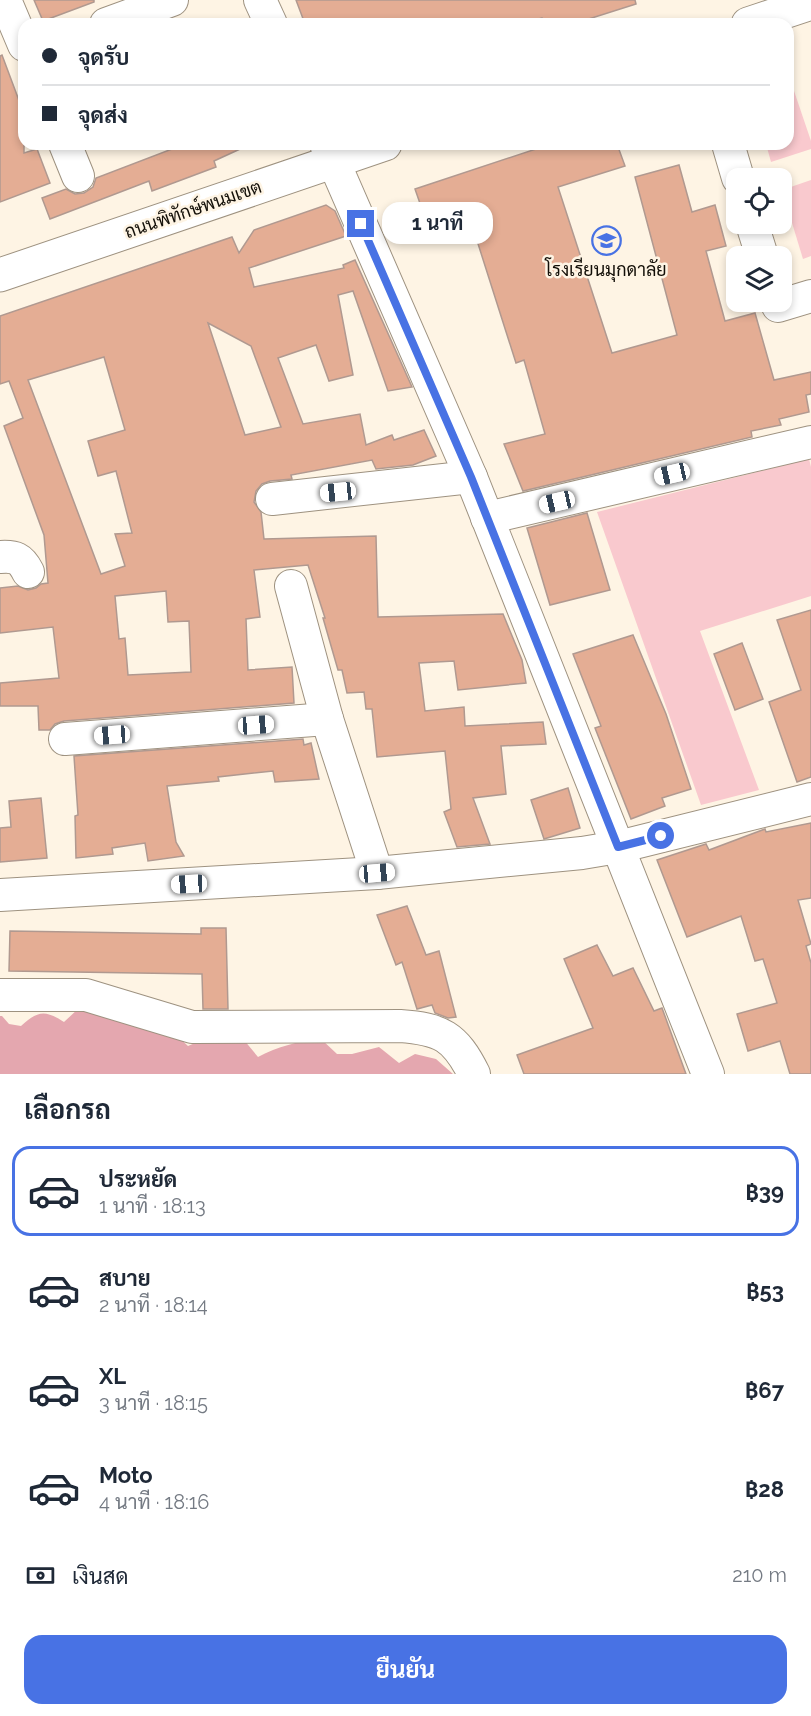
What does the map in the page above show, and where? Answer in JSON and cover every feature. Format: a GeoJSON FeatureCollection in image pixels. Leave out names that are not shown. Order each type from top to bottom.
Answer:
{"type":"FeatureCollection","features":[{"type":"Feature","properties":{"kind":"main road"},"geometry":{"type":"LineString","coordinates":[[766,18],[811,3]]}},
{"type":"Feature","properties":{"kind":"main road","name":"ถนนพิทักษ์พนมเขต"},"geometry":{"type":"LineString","coordinates":[[0,275],[330,153],[349,150]]}},
{"type":"Feature","properties":{"kind":"street"},"geometry":{"type":"LineString","coordinates":[[5,0],[18,31]]}},
{"type":"Feature","properties":{"kind":"street"},"geometry":{"type":"LineString","coordinates":[[122,18],[172,0]]}},
{"type":"Feature","properties":{"kind":"street"},"geometry":{"type":"LineString","coordinates":[[260,0],[268,18]]}},
{"type":"Feature","properties":{"kind":"street"},"geometry":{"type":"LineString","coordinates":[[67,150],[78,176]]}},
{"type":"Feature","properties":{"kind":"street"},"geometry":{"type":"LineString","coordinates":[[730,150],[735,168]]}},
{"type":"Feature","properties":{"kind":"street"},"geometry":{"type":"LineString","coordinates":[[330,153],[488,518],[708,1074]]}},
{"type":"Feature","properties":{"kind":"street"},"geometry":{"type":"LineString","coordinates":[[792,302],[811,296]]}},
{"type":"Feature","properties":{"kind":"street"},"geometry":{"type":"LineString","coordinates":[[488,518],[811,442]]}},
{"type":"Feature","properties":{"kind":"street"},"geometry":{"type":"LineString","coordinates":[[272,499],[471,477]]}},
{"type":"Feature","properties":{"kind":"street"},"geometry":{"type":"LineString","coordinates":[[0,557],[14,556],[24,562],[28,572]]}},
{"type":"Feature","properties":{"kind":"street"},"geometry":{"type":"LineString","coordinates":[[291,586],[327,719],[377,873]]}},
{"type":"Feature","properties":{"kind":"street"},"geometry":{"type":"LineString","coordinates":[[65,739],[327,719]]}},
{"type":"Feature","properties":{"kind":"street"},"geometry":{"type":"LineString","coordinates":[[0,895],[377,873],[582,853],[618,847],[811,799]]}},
{"type":"Feature","properties":{"kind":"street"},"geometry":{"type":"LineString","coordinates":[[0,995],[86,995],[192,1027],[421,1028],[440,1032],[460,1050],[474,1074]]}},
{"type":"Feature","properties":{"kind":"shaded area"},"geometry":{"type":"Polygon","coordinates":[[[794,91],[811,141],[811,149],[771,162],[768,150],[794,150],[794,91]]]}},
{"type":"Feature","properties":{"kind":"shaded area"},"geometry":{"type":"Polygon","coordinates":[[[811,180],[811,256],[803,259],[792,223],[792,187],[811,180]]]}},
{"type":"Feature","properties":{"kind":"shaded area"},"geometry":{"type":"Polygon","coordinates":[[[809,459],[811,467],[811,596],[700,631],[759,790],[701,805],[597,512],[809,459]]]}},
{"type":"Feature","properties":{"kind":"shaded area"},"geometry":{"type":"Polygon","coordinates":[[[78,1009],[173,1032],[188,1046],[202,1040],[244,1040],[258,1057],[281,1047],[320,1038],[337,1054],[352,1054],[379,1047],[399,1063],[415,1054],[436,1059],[453,1074],[0,1074],[0,1016],[9,1024],[21,1026],[32,1017],[41,1014],[51,1015],[64,1022],[78,1009]]]}},
{"type":"Feature","properties":{"kind":"building"},"geometry":{"type":"Polygon","coordinates":[[[34,0],[94,0],[94,2],[51,18],[42,18],[34,0]]]}},
{"type":"Feature","properties":{"kind":"building"},"geometry":{"type":"Polygon","coordinates":[[[296,0],[635,0],[636,4],[592,18],[303,18],[296,0]]]}},
{"type":"Feature","properties":{"kind":"building"},"geometry":{"type":"Polygon","coordinates":[[[2,55],[18,98],[18,150],[24,150],[24,153],[37,150],[50,183],[0,202],[0,56],[2,55]]]}},
{"type":"Feature","properties":{"kind":"building"},"geometry":{"type":"Polygon","coordinates":[[[169,150],[238,150],[214,161],[216,167],[152,191],[149,181],[50,219],[42,198],[66,189],[75,194],[84,193],[93,187],[96,178],[169,150]]]}},
{"type":"Feature","properties":{"kind":"building"},"geometry":{"type":"Polygon","coordinates":[[[533,150],[619,150],[625,166],[558,187],[612,353],[677,335],[635,177],[679,165],[692,212],[715,205],[726,246],[706,251],[725,321],[755,313],[774,380],[811,372],[811,394],[806,395],[809,412],[779,419],[781,425],[751,431],[752,437],[523,491],[504,444],[545,434],[524,360],[516,363],[473,228],[433,241],[415,189],[533,150]]]}},
{"type":"Feature","properties":{"kind":"building"},"geometry":{"type":"Polygon","coordinates":[[[326,205],[335,211],[346,236],[249,268],[254,287],[344,268],[343,265],[355,260],[412,387],[388,391],[353,291],[338,295],[353,375],[329,381],[316,345],[278,358],[303,424],[360,414],[366,445],[392,435],[394,440],[424,430],[436,456],[413,465],[376,469],[372,460],[291,475],[292,479],[262,484],[256,491],[254,502],[261,512],[264,539],[376,536],[378,617],[503,614],[522,660],[526,683],[458,690],[454,661],[419,663],[425,711],[464,707],[465,726],[543,722],[546,744],[501,746],[506,794],[473,798],[490,844],[457,847],[444,812],[451,809],[445,751],[377,757],[372,709],[366,709],[364,692],[347,693],[342,670],[338,670],[308,565],[254,570],[260,617],[246,619],[248,670],[292,667],[294,703],[64,721],[55,724],[50,730],[39,730],[38,706],[0,706],[0,683],[59,678],[53,627],[0,633],[0,588],[18,586],[28,590],[48,583],[44,535],[4,426],[23,418],[9,381],[0,384],[0,316],[232,237],[239,253],[254,230],[326,205]],[[208,323],[245,435],[281,427],[251,346],[208,323]],[[104,357],[28,380],[101,574],[125,566],[115,534],[132,533],[116,471],[98,476],[88,441],[125,430],[104,357]],[[166,591],[115,596],[119,639],[125,638],[128,675],[191,672],[189,621],[168,622],[166,591]]]}},
{"type":"Feature","properties":{"kind":"building"},"geometry":{"type":"Polygon","coordinates":[[[587,513],[610,590],[550,605],[527,528],[587,513]]]}},
{"type":"Feature","properties":{"kind":"building"},"geometry":{"type":"Polygon","coordinates":[[[811,610],[811,777],[797,782],[769,702],[801,690],[777,620],[811,610]]]}},
{"type":"Feature","properties":{"kind":"building"},"geometry":{"type":"Polygon","coordinates":[[[633,635],[666,714],[691,789],[662,798],[665,806],[631,819],[595,728],[601,726],[573,654],[633,635]]]}},
{"type":"Feature","properties":{"kind":"building"},"geometry":{"type":"Polygon","coordinates":[[[742,643],[763,699],[735,710],[714,654],[742,643]]]}},
{"type":"Feature","properties":{"kind":"building"},"geometry":{"type":"Polygon","coordinates":[[[303,739],[304,745],[311,743],[319,779],[275,782],[273,771],[218,777],[219,781],[167,786],[176,842],[184,856],[148,861],[145,843],[112,848],[113,854],[76,858],[75,816],[78,815],[74,756],[303,739]]]}},
{"type":"Feature","properties":{"kind":"building"},"geometry":{"type":"Polygon","coordinates":[[[568,788],[580,828],[544,839],[531,800],[568,788]]]}},
{"type":"Feature","properties":{"kind":"building"},"geometry":{"type":"Polygon","coordinates":[[[41,798],[47,858],[0,862],[0,828],[11,827],[9,801],[41,798]]]}},
{"type":"Feature","properties":{"kind":"building"},"geometry":{"type":"Polygon","coordinates":[[[811,823],[811,898],[798,900],[811,944],[806,946],[811,963],[811,1074],[790,1074],[780,1041],[748,1051],[737,1014],[777,1003],[763,959],[755,961],[741,916],[687,937],[657,860],[706,844],[709,850],[765,829],[766,832],[811,823]]]}},
{"type":"Feature","properties":{"kind":"building"},"geometry":{"type":"Polygon","coordinates":[[[407,906],[426,955],[439,951],[456,1017],[448,1018],[435,1013],[432,1005],[417,1009],[402,962],[396,965],[377,915],[407,906]]]}},
{"type":"Feature","properties":{"kind":"building"},"geometry":{"type":"Polygon","coordinates":[[[201,928],[226,928],[228,1009],[203,1009],[202,974],[9,971],[10,931],[201,934],[201,928]]]}},
{"type":"Feature","properties":{"kind":"building"},"geometry":{"type":"Polygon","coordinates":[[[597,945],[613,976],[633,968],[654,1011],[662,1008],[686,1074],[524,1074],[517,1055],[593,1028],[564,959],[597,945]]]}},
{"type":"Feature","properties":{"kind":"place","name":"โรงเรียนมุกดาลัย"},"geometry":{"type":"Point","coordinates":[606,240]}},
{"type":"Feature","properties":{"kind":"route"},"geometry":{"type":"LineString","coordinates":[[361,224],[471,477],[618,847],[661,836]]}}]}
